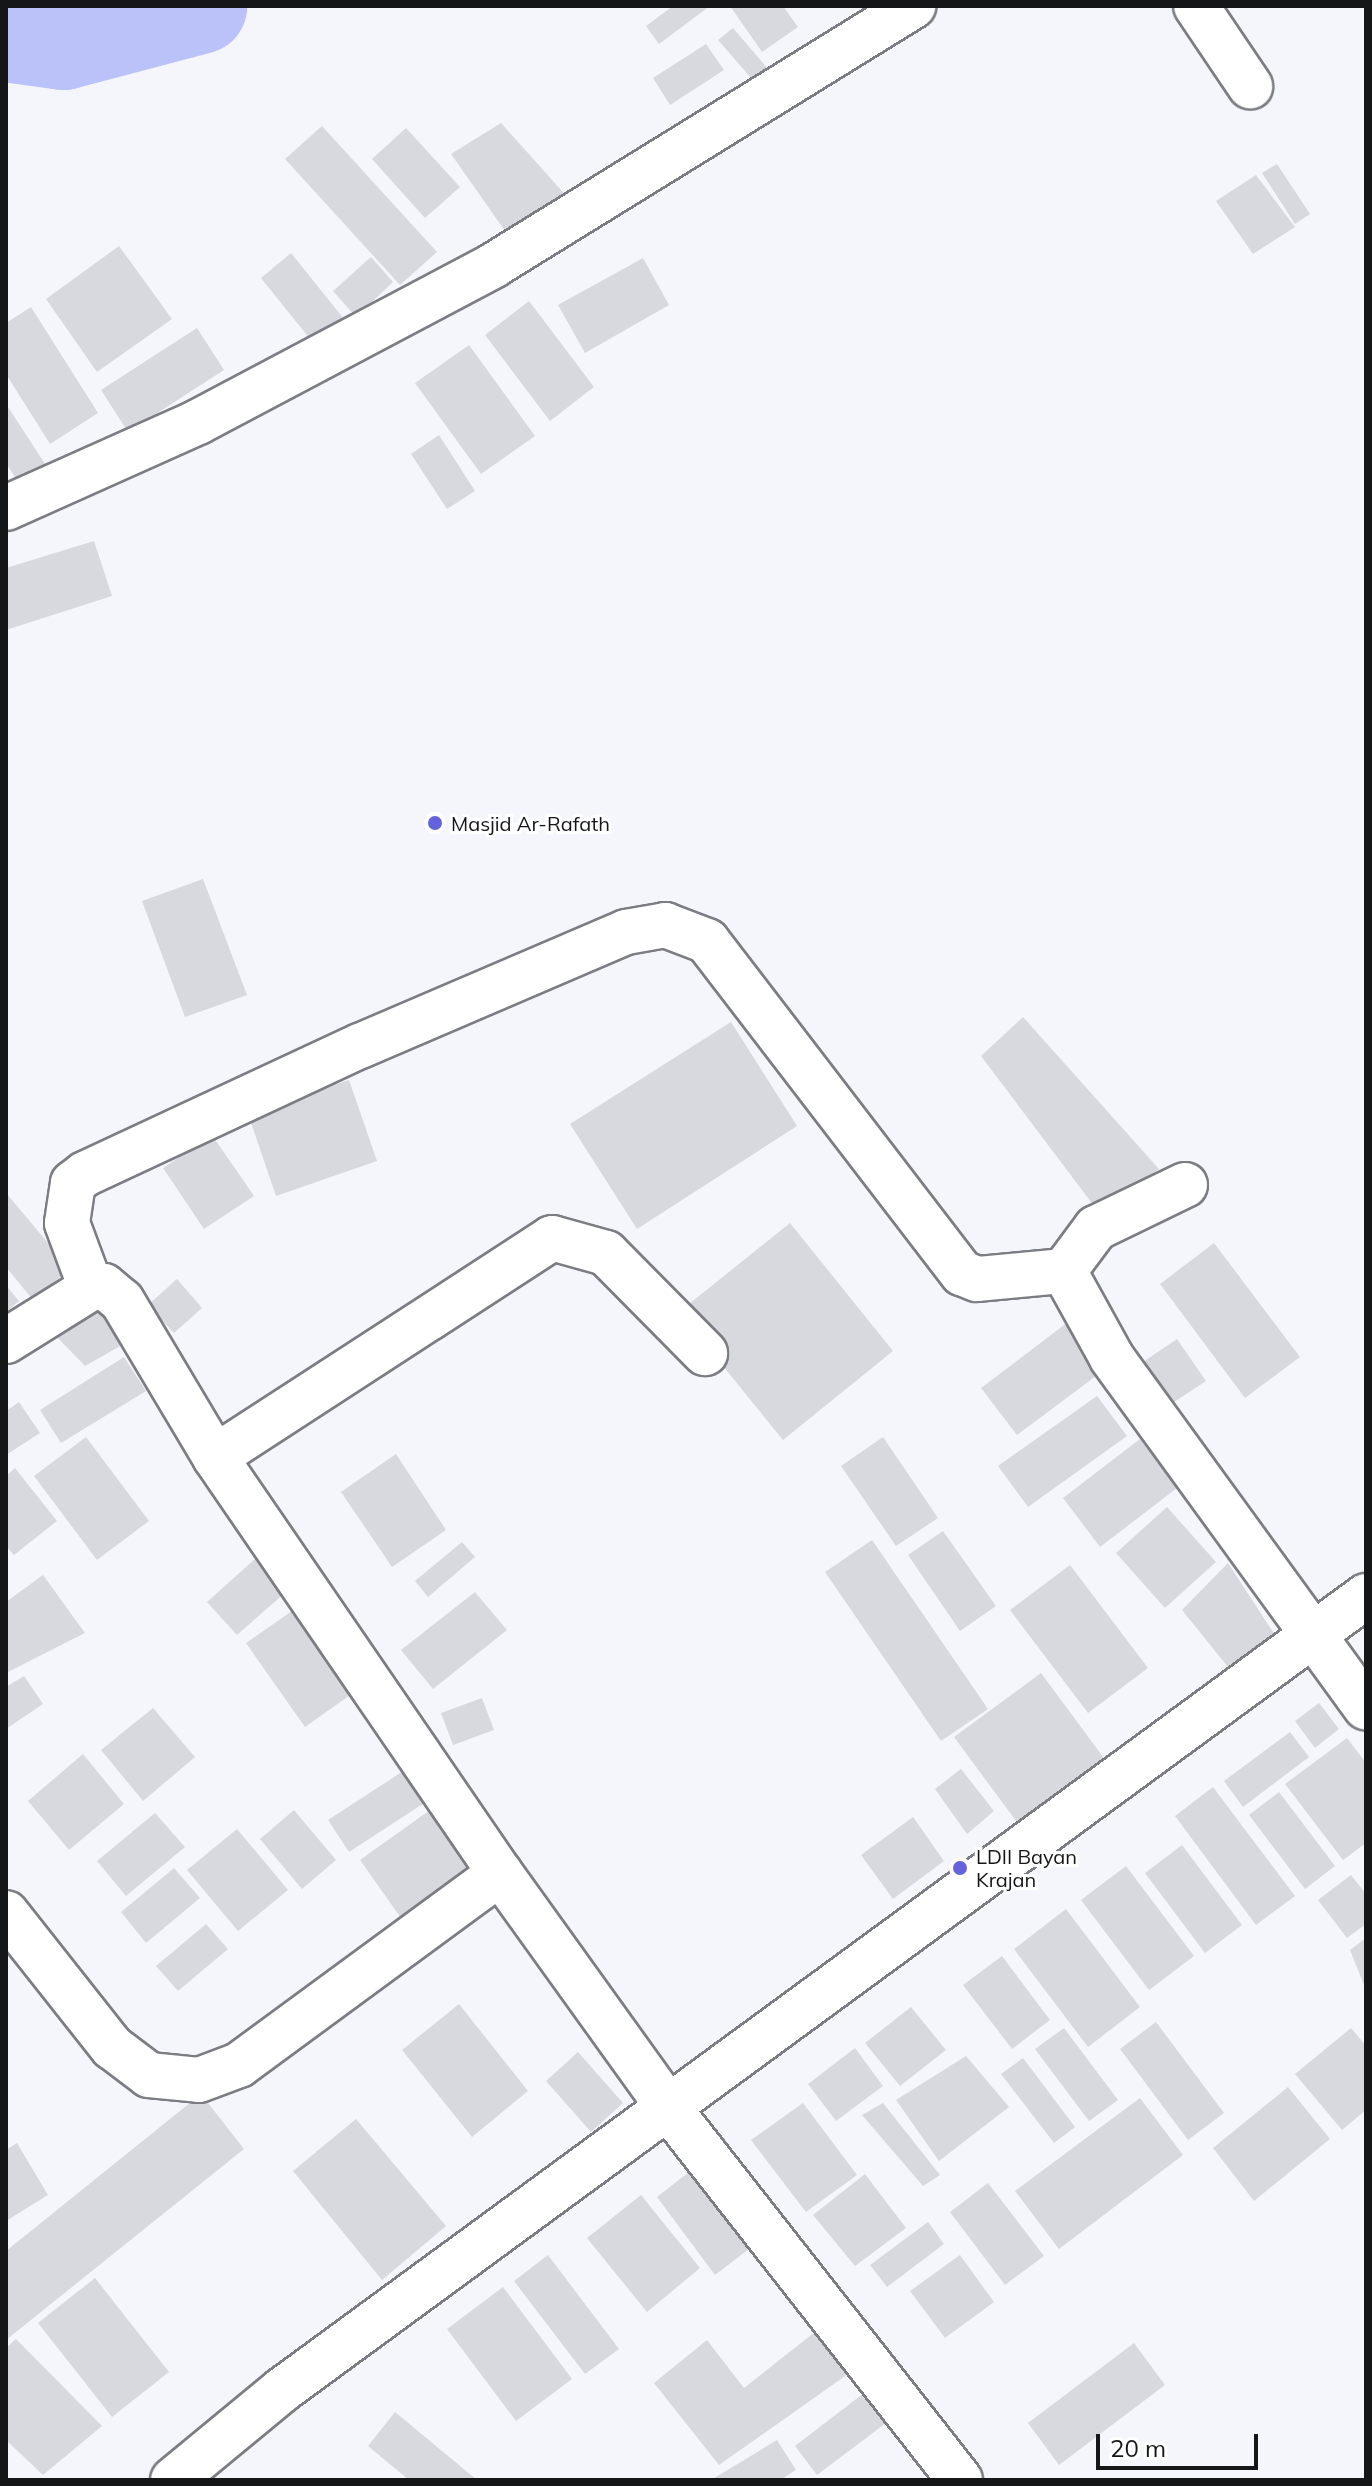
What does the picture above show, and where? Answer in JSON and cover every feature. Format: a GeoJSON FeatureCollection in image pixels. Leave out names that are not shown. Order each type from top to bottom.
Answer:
{"type":"FeatureCollection","features":[{"type":"Feature","properties":{"kind":"street"},"geometry":{"type":"LineString","coordinates":[[6,508],[198,422],[494,265],[914,6]]}},
{"type":"Feature","properties":{"kind":"street"},"geometry":{"type":"LineString","coordinates":[[1196,6],[1250,86]]}},
{"type":"Feature","properties":{"kind":"street"},"geometry":{"type":"LineString","coordinates":[[91,1288],[67,1223],[73,1183],[85,1174],[360,1046],[626,932],[665,925],[707,941],[962,1273],[977,1279],[1064,1271],[1096,1228],[1185,1185]]}},
{"type":"Feature","properties":{"kind":"street"},"geometry":{"type":"LineString","coordinates":[[215,1457],[552,1238],[606,1253],[705,1353]]}},
{"type":"Feature","properties":{"kind":"street"},"geometry":{"type":"LineString","coordinates":[[1064,1271],[1112,1358],[1366,1708]]}},
{"type":"Feature","properties":{"kind":"street"},"geometry":{"type":"LineString","coordinates":[[6,1341],[91,1288],[104,1286],[122,1301],[215,1457],[500,1873],[670,2110],[960,2480]]}},
{"type":"Feature","properties":{"kind":"street"},"geometry":{"type":"LineString","coordinates":[[173,2480],[282,2390],[670,2110],[1366,1596]]}},
{"type":"Feature","properties":{"kind":"street"},"geometry":{"type":"LineString","coordinates":[[10,1925],[112,2047],[149,2075],[199,2080],[239,2065],[500,1873]]}},
{"type":"Feature","properties":{"kind":"building"},"geometry":{"type":"Polygon","coordinates":[[[673,6],[710,6],[659,44],[646,26],[673,6]]]}},
{"type":"Feature","properties":{"kind":"building"},"geometry":{"type":"Polygon","coordinates":[[[730,6],[783,6],[798,27],[762,52],[730,6]]]}},
{"type":"Feature","properties":{"kind":"building"},"geometry":{"type":"Polygon","coordinates":[[[733,28],[780,83],[766,95],[718,40],[733,28]]]}},
{"type":"Feature","properties":{"kind":"building"},"geometry":{"type":"Polygon","coordinates":[[[706,44],[724,70],[670,105],[653,78],[706,44]]]}},
{"type":"Feature","properties":{"kind":"building"},"geometry":{"type":"Polygon","coordinates":[[[501,123],[579,210],[515,245],[451,154],[501,123]]]}},
{"type":"Feature","properties":{"kind":"building"},"geometry":{"type":"Polygon","coordinates":[[[322,126],[437,252],[400,285],[285,159],[322,126]]]}},
{"type":"Feature","properties":{"kind":"building"},"geometry":{"type":"Polygon","coordinates":[[[406,128],[460,187],[425,218],[372,159],[406,128]]]}},
{"type":"Feature","properties":{"kind":"building"},"geometry":{"type":"Polygon","coordinates":[[[1277,164],[1310,214],[1295,224],[1262,173],[1277,164]]]}},
{"type":"Feature","properties":{"kind":"building"},"geometry":{"type":"Polygon","coordinates":[[[1256,175],[1295,227],[1253,254],[1216,201],[1256,175]]]}},
{"type":"Feature","properties":{"kind":"building"},"geometry":{"type":"Polygon","coordinates":[[[119,246],[172,319],[97,372],[46,299],[119,246]]]}},
{"type":"Feature","properties":{"kind":"building"},"geometry":{"type":"Polygon","coordinates":[[[291,253],[344,319],[314,344],[261,278],[291,253]]]}},
{"type":"Feature","properties":{"kind":"building"},"geometry":{"type":"Polygon","coordinates":[[[371,257],[393,282],[356,317],[333,291],[371,257]]]}},
{"type":"Feature","properties":{"kind":"building"},"geometry":{"type":"Polygon","coordinates":[[[643,258],[669,305],[585,353],[558,305],[643,258]]]}},
{"type":"Feature","properties":{"kind":"building"},"geometry":{"type":"Polygon","coordinates":[[[529,301],[594,387],[550,421],[485,335],[529,301]]]}},
{"type":"Feature","properties":{"kind":"building"},"geometry":{"type":"Polygon","coordinates":[[[31,307],[98,413],[50,444],[6,374],[6,323],[31,307]]]}},
{"type":"Feature","properties":{"kind":"building"},"geometry":{"type":"Polygon","coordinates":[[[197,328],[224,370],[128,432],[101,390],[197,328]]]}},
{"type":"Feature","properties":{"kind":"building"},"geometry":{"type":"Polygon","coordinates":[[[469,345],[535,436],[481,474],[415,383],[469,345]]]}},
{"type":"Feature","properties":{"kind":"building"},"geometry":{"type":"Polygon","coordinates":[[[6,404],[47,467],[20,485],[6,463],[6,404]]]}},
{"type":"Feature","properties":{"kind":"building"},"geometry":{"type":"Polygon","coordinates":[[[439,435],[475,491],[447,509],[411,454],[439,435]]]}},
{"type":"Feature","properties":{"kind":"building"},"geometry":{"type":"Polygon","coordinates":[[[94,541],[112,596],[6,630],[6,568],[94,541]]]}},
{"type":"Feature","properties":{"kind":"building"},"geometry":{"type":"Polygon","coordinates":[[[203,879],[247,995],[185,1017],[142,901],[203,879]]]}},
{"type":"Feature","properties":{"kind":"building"},"geometry":{"type":"Polygon","coordinates":[[[1023,1017],[1159,1169],[1097,1210],[981,1056],[1023,1017]]]}},
{"type":"Feature","properties":{"kind":"building"},"geometry":{"type":"Polygon","coordinates":[[[731,1022],[797,1126],[637,1229],[570,1124],[731,1022]]]}},
{"type":"Feature","properties":{"kind":"building"},"geometry":{"type":"Polygon","coordinates":[[[349,1080],[377,1161],[276,1196],[248,1114],[349,1080]]]}},
{"type":"Feature","properties":{"kind":"building"},"geometry":{"type":"Polygon","coordinates":[[[212,1135],[254,1196],[204,1229],[163,1168],[212,1135]]]}},
{"type":"Feature","properties":{"kind":"building"},"geometry":{"type":"Polygon","coordinates":[[[6,1193],[70,1269],[33,1300],[6,1267],[6,1193]]]}},
{"type":"Feature","properties":{"kind":"building"},"geometry":{"type":"Polygon","coordinates":[[[790,1223],[893,1351],[783,1440],[679,1312],[790,1223]]]}},
{"type":"Feature","properties":{"kind":"building"},"geometry":{"type":"Polygon","coordinates":[[[1214,1243],[1300,1357],[1245,1398],[1160,1284],[1214,1243]]]}},
{"type":"Feature","properties":{"kind":"building"},"geometry":{"type":"Polygon","coordinates":[[[177,1279],[202,1308],[174,1333],[148,1305],[177,1279]]]}},
{"type":"Feature","properties":{"kind":"building"},"geometry":{"type":"Polygon","coordinates":[[[6,1285],[19,1301],[6,1312],[6,1285]]]}},
{"type":"Feature","properties":{"kind":"building"},"geometry":{"type":"Polygon","coordinates":[[[99,1308],[124,1344],[85,1366],[56,1336],[99,1308]]]}},
{"type":"Feature","properties":{"kind":"building"},"geometry":{"type":"Polygon","coordinates":[[[1068,1322],[1104,1370],[1017,1435],[981,1388],[1068,1322]]]}},
{"type":"Feature","properties":{"kind":"building"},"geometry":{"type":"Polygon","coordinates":[[[1177,1339],[1206,1381],[1165,1408],[1137,1366],[1177,1339]]]}},
{"type":"Feature","properties":{"kind":"building"},"geometry":{"type":"Polygon","coordinates":[[[124,1357],[146,1391],[61,1443],[40,1410],[124,1357]]]}},
{"type":"Feature","properties":{"kind":"building"},"geometry":{"type":"Polygon","coordinates":[[[1097,1396],[1127,1436],[1028,1507],[998,1466],[1097,1396]]]}},
{"type":"Feature","properties":{"kind":"building"},"geometry":{"type":"Polygon","coordinates":[[[19,1402],[40,1433],[6,1455],[6,1411],[19,1402]]]}},
{"type":"Feature","properties":{"kind":"building"},"geometry":{"type":"Polygon","coordinates":[[[86,1437],[149,1521],[97,1560],[34,1476],[86,1437]]]}},
{"type":"Feature","properties":{"kind":"building"},"geometry":{"type":"Polygon","coordinates":[[[883,1437],[938,1518],[896,1546],[841,1466],[883,1437]]]}},
{"type":"Feature","properties":{"kind":"building"},"geometry":{"type":"Polygon","coordinates":[[[1140,1439],[1177,1488],[1100,1547],[1063,1498],[1140,1439]]]}},
{"type":"Feature","properties":{"kind":"building"},"geometry":{"type":"Polygon","coordinates":[[[396,1454],[446,1530],[392,1567],[341,1492],[396,1454]]]}},
{"type":"Feature","properties":{"kind":"building"},"geometry":{"type":"Polygon","coordinates":[[[15,1468],[57,1521],[14,1555],[6,1546],[6,1476],[15,1468]]]}},
{"type":"Feature","properties":{"kind":"building"},"geometry":{"type":"Polygon","coordinates":[[[1167,1507],[1216,1562],[1165,1608],[1116,1553],[1167,1507]]]}},
{"type":"Feature","properties":{"kind":"building"},"geometry":{"type":"Polygon","coordinates":[[[943,1531],[996,1606],[960,1631],[908,1555],[943,1531]]]}},
{"type":"Feature","properties":{"kind":"building"},"geometry":{"type":"Polygon","coordinates":[[[872,1540],[988,1709],[941,1741],[825,1572],[872,1540]]]}},
{"type":"Feature","properties":{"kind":"building"},"geometry":{"type":"Polygon","coordinates":[[[462,1542],[475,1557],[428,1597],[415,1581],[462,1542]]]}},
{"type":"Feature","properties":{"kind":"building"},"geometry":{"type":"Polygon","coordinates":[[[265,1550],[295,1584],[237,1635],[207,1602],[265,1550]]]}},
{"type":"Feature","properties":{"kind":"building"},"geometry":{"type":"Polygon","coordinates":[[[1228,1563],[1275,1635],[1236,1677],[1182,1610],[1228,1563]]]}},
{"type":"Feature","properties":{"kind":"building"},"geometry":{"type":"Polygon","coordinates":[[[1070,1565],[1148,1668],[1088,1713],[1010,1610],[1070,1565]]]}},
{"type":"Feature","properties":{"kind":"building"},"geometry":{"type":"Polygon","coordinates":[[[43,1575],[85,1633],[6,1673],[6,1602],[43,1575]]]}},
{"type":"Feature","properties":{"kind":"building"},"geometry":{"type":"Polygon","coordinates":[[[475,1592],[507,1630],[433,1689],[401,1650],[475,1592]]]}},
{"type":"Feature","properties":{"kind":"building"},"geometry":{"type":"Polygon","coordinates":[[[302,1604],[360,1688],[305,1727],[246,1643],[302,1604]]]}},
{"type":"Feature","properties":{"kind":"building"},"geometry":{"type":"Polygon","coordinates":[[[1041,1673],[1112,1769],[1025,1833],[954,1737],[1041,1673]]]}},
{"type":"Feature","properties":{"kind":"building"},"geometry":{"type":"Polygon","coordinates":[[[24,1676],[43,1704],[6,1729],[6,1687],[24,1676]]]}},
{"type":"Feature","properties":{"kind":"building"},"geometry":{"type":"Polygon","coordinates":[[[482,1698],[494,1730],[453,1745],[441,1713],[482,1698]]]}},
{"type":"Feature","properties":{"kind":"building"},"geometry":{"type":"Polygon","coordinates":[[[1319,1703],[1339,1729],[1315,1748],[1295,1721],[1319,1703]]]}},
{"type":"Feature","properties":{"kind":"building"},"geometry":{"type":"Polygon","coordinates":[[[153,1708],[195,1757],[143,1801],[101,1750],[153,1708]]]}},
{"type":"Feature","properties":{"kind":"building"},"geometry":{"type":"Polygon","coordinates":[[[1290,1732],[1309,1757],[1243,1807],[1224,1781],[1290,1732]]]}},
{"type":"Feature","properties":{"kind":"building"},"geometry":{"type":"Polygon","coordinates":[[[1347,1738],[1366,1763],[1366,1843],[1343,1860],[1285,1784],[1347,1738]]]}},
{"type":"Feature","properties":{"kind":"building"},"geometry":{"type":"Polygon","coordinates":[[[83,1754],[124,1804],[69,1850],[28,1801],[83,1754]]]}},
{"type":"Feature","properties":{"kind":"building"},"geometry":{"type":"Polygon","coordinates":[[[414,1764],[435,1796],[349,1852],[328,1820],[414,1764]]]}},
{"type":"Feature","properties":{"kind":"building"},"geometry":{"type":"Polygon","coordinates":[[[961,1769],[994,1811],[967,1834],[935,1789],[961,1769]]]}},
{"type":"Feature","properties":{"kind":"building"},"geometry":{"type":"Polygon","coordinates":[[[1213,1787],[1295,1896],[1256,1925],[1175,1816],[1213,1787]]]}},
{"type":"Feature","properties":{"kind":"building"},"geometry":{"type":"Polygon","coordinates":[[[1279,1792],[1335,1866],[1305,1889],[1249,1815],[1279,1792]]]}},
{"type":"Feature","properties":{"kind":"building"},"geometry":{"type":"Polygon","coordinates":[[[294,1810],[336,1860],[302,1889],[260,1839],[294,1810]]]}},
{"type":"Feature","properties":{"kind":"building"},"geometry":{"type":"Polygon","coordinates":[[[430,1810],[471,1868],[401,1918],[360,1860],[430,1810]]]}},
{"type":"Feature","properties":{"kind":"building"},"geometry":{"type":"Polygon","coordinates":[[[155,1813],[185,1847],[126,1896],[97,1861],[155,1813]]]}},
{"type":"Feature","properties":{"kind":"building"},"geometry":{"type":"Polygon","coordinates":[[[913,1817],[944,1861],[893,1899],[861,1855],[913,1817]]]}},
{"type":"Feature","properties":{"kind":"building"},"geometry":{"type":"Polygon","coordinates":[[[237,1829],[288,1890],[238,1931],[187,1870],[237,1829]]]}},
{"type":"Feature","properties":{"kind":"building"},"geometry":{"type":"Polygon","coordinates":[[[1182,1845],[1242,1925],[1205,1953],[1145,1873],[1182,1845]]]}},
{"type":"Feature","properties":{"kind":"building"},"geometry":{"type":"Polygon","coordinates":[[[1126,1866],[1194,1956],[1149,1990],[1081,1900],[1126,1866]]]}},
{"type":"Feature","properties":{"kind":"building"},"geometry":{"type":"Polygon","coordinates":[[[174,1868],[200,1898],[146,1943],[121,1912],[174,1868]]]}},
{"type":"Feature","properties":{"kind":"building"},"geometry":{"type":"Polygon","coordinates":[[[1351,1875],[1366,1894],[1366,1924],[1347,1938],[1318,1900],[1351,1875]]]}},
{"type":"Feature","properties":{"kind":"building"},"geometry":{"type":"Polygon","coordinates":[[[1066,1909],[1140,2007],[1088,2047],[1014,1949],[1066,1909]]]}},
{"type":"Feature","properties":{"kind":"building"},"geometry":{"type":"Polygon","coordinates":[[[206,1924],[228,1949],[178,1991],[156,1966],[206,1924]]]}},
{"type":"Feature","properties":{"kind":"building"},"geometry":{"type":"Polygon","coordinates":[[[1366,1938],[1366,1990],[1350,1950],[1366,1938]]]}},
{"type":"Feature","properties":{"kind":"building"},"geometry":{"type":"Polygon","coordinates":[[[1002,1956],[1050,2020],[1012,2049],[963,1985],[1002,1956]]]}},
{"type":"Feature","properties":{"kind":"building"},"geometry":{"type":"Polygon","coordinates":[[[459,2004],[528,2091],[472,2137],[402,2050],[459,2004]]]}},
{"type":"Feature","properties":{"kind":"building"},"geometry":{"type":"Polygon","coordinates":[[[911,2007],[946,2050],[900,2086],[865,2043],[911,2007]]]}},
{"type":"Feature","properties":{"kind":"building"},"geometry":{"type":"Polygon","coordinates":[[[1156,2022],[1224,2113],[1188,2140],[1120,2049],[1156,2022]]]}},
{"type":"Feature","properties":{"kind":"building"},"geometry":{"type":"Polygon","coordinates":[[[1064,2028],[1118,2100],[1089,2121],[1035,2049],[1064,2028]]]}},
{"type":"Feature","properties":{"kind":"building"},"geometry":{"type":"Polygon","coordinates":[[[1351,2028],[1366,2046],[1366,2110],[1342,2130],[1295,2074],[1351,2028]]]}},
{"type":"Feature","properties":{"kind":"building"},"geometry":{"type":"Polygon","coordinates":[[[855,2048],[883,2086],[836,2121],[808,2084],[855,2048]]]}},
{"type":"Feature","properties":{"kind":"building"},"geometry":{"type":"Polygon","coordinates":[[[578,2052],[623,2103],[591,2132],[546,2081],[578,2052]]]}},
{"type":"Feature","properties":{"kind":"building"},"geometry":{"type":"Polygon","coordinates":[[[966,2056],[1009,2107],[939,2161],[896,2100],[966,2056]]]}},
{"type":"Feature","properties":{"kind":"building"},"geometry":{"type":"Polygon","coordinates":[[[1023,2058],[1075,2127],[1054,2143],[1001,2074],[1023,2058]]]}},
{"type":"Feature","properties":{"kind":"building"},"geometry":{"type":"Polygon","coordinates":[[[1288,2087],[1330,2139],[1254,2201],[1213,2148],[1288,2087]]]}},
{"type":"Feature","properties":{"kind":"building"},"geometry":{"type":"Polygon","coordinates":[[[201,2094],[244,2149],[6,2340],[6,2251],[201,2094]]]}},
{"type":"Feature","properties":{"kind":"building"},"geometry":{"type":"Polygon","coordinates":[[[1140,2098],[1183,2155],[1059,2249],[1015,2191],[1140,2098]]]}},
{"type":"Feature","properties":{"kind":"building"},"geometry":{"type":"Polygon","coordinates":[[[803,2103],[857,2175],[806,2212],[751,2140],[803,2103]]]}},
{"type":"Feature","properties":{"kind":"building"},"geometry":{"type":"Polygon","coordinates":[[[883,2103],[940,2175],[923,2186],[862,2115],[883,2103]]]}},
{"type":"Feature","properties":{"kind":"building"},"geometry":{"type":"Polygon","coordinates":[[[356,2119],[446,2226],[382,2280],[293,2171],[356,2119]]]}},
{"type":"Feature","properties":{"kind":"building"},"geometry":{"type":"Polygon","coordinates":[[[17,2143],[48,2195],[6,2221],[6,2150],[17,2143]]]}},
{"type":"Feature","properties":{"kind":"building"},"geometry":{"type":"Polygon","coordinates":[[[694,2168],[753,2246],[715,2275],[657,2197],[694,2168]]]}},
{"type":"Feature","properties":{"kind":"building"},"geometry":{"type":"Polygon","coordinates":[[[865,2174],[906,2228],[855,2266],[813,2215],[865,2174]]]}},
{"type":"Feature","properties":{"kind":"building"},"geometry":{"type":"Polygon","coordinates":[[[988,2183],[1044,2256],[1005,2285],[950,2212],[988,2183]]]}},
{"type":"Feature","properties":{"kind":"building"},"geometry":{"type":"Polygon","coordinates":[[[641,2195],[700,2268],[647,2312],[587,2238],[641,2195]]]}},
{"type":"Feature","properties":{"kind":"building"},"geometry":{"type":"Polygon","coordinates":[[[928,2222],[944,2244],[887,2287],[870,2265],[928,2222]]]}},
{"type":"Feature","properties":{"kind":"building"},"geometry":{"type":"Polygon","coordinates":[[[548,2255],[619,2349],[585,2374],[514,2281],[548,2255]]]}},
{"type":"Feature","properties":{"kind":"building"},"geometry":{"type":"Polygon","coordinates":[[[960,2255],[994,2302],[945,2338],[910,2291],[960,2255]]]}},
{"type":"Feature","properties":{"kind":"building"},"geometry":{"type":"Polygon","coordinates":[[[95,2278],[169,2372],[112,2417],[38,2323],[95,2278]]]}},
{"type":"Feature","properties":{"kind":"building"},"geometry":{"type":"Polygon","coordinates":[[[503,2287],[572,2379],[516,2421],[447,2329],[503,2287]]]}},
{"type":"Feature","properties":{"kind":"building"},"geometry":{"type":"Polygon","coordinates":[[[815,2332],[848,2374],[719,2465],[654,2383],[707,2340],[744,2388],[815,2332]]]}},
{"type":"Feature","properties":{"kind":"building"},"geometry":{"type":"Polygon","coordinates":[[[16,2339],[102,2426],[43,2475],[6,2440],[6,2348],[16,2339]]]}},
{"type":"Feature","properties":{"kind":"building"},"geometry":{"type":"Polygon","coordinates":[[[1134,2343],[1165,2385],[1059,2465],[1028,2423],[1134,2343]]]}},
{"type":"Feature","properties":{"kind":"building"},"geometry":{"type":"Polygon","coordinates":[[[864,2393],[886,2423],[817,2475],[795,2446],[864,2393]]]}},
{"type":"Feature","properties":{"kind":"building"},"geometry":{"type":"Polygon","coordinates":[[[395,2412],[477,2480],[409,2480],[368,2446],[395,2412]]]}},
{"type":"Feature","properties":{"kind":"building"},"geometry":{"type":"Polygon","coordinates":[[[777,2440],[796,2470],[780,2480],[711,2480],[777,2440]]]}},
{"type":"Feature","properties":{"kind":"waterway"},"geometry":{"type":"LineString","coordinates":[[6,34],[63,42],[199,6]]}},
{"type":"Feature","properties":{"kind":"place","name":"Masjid Ar-Rafath"},"geometry":{"type":"Point","coordinates":[435,823]}},
{"type":"Feature","properties":{"kind":"place","name":"LDII Bayan Krajan"},"geometry":{"type":"Point","coordinates":[960,1868]}}]}
